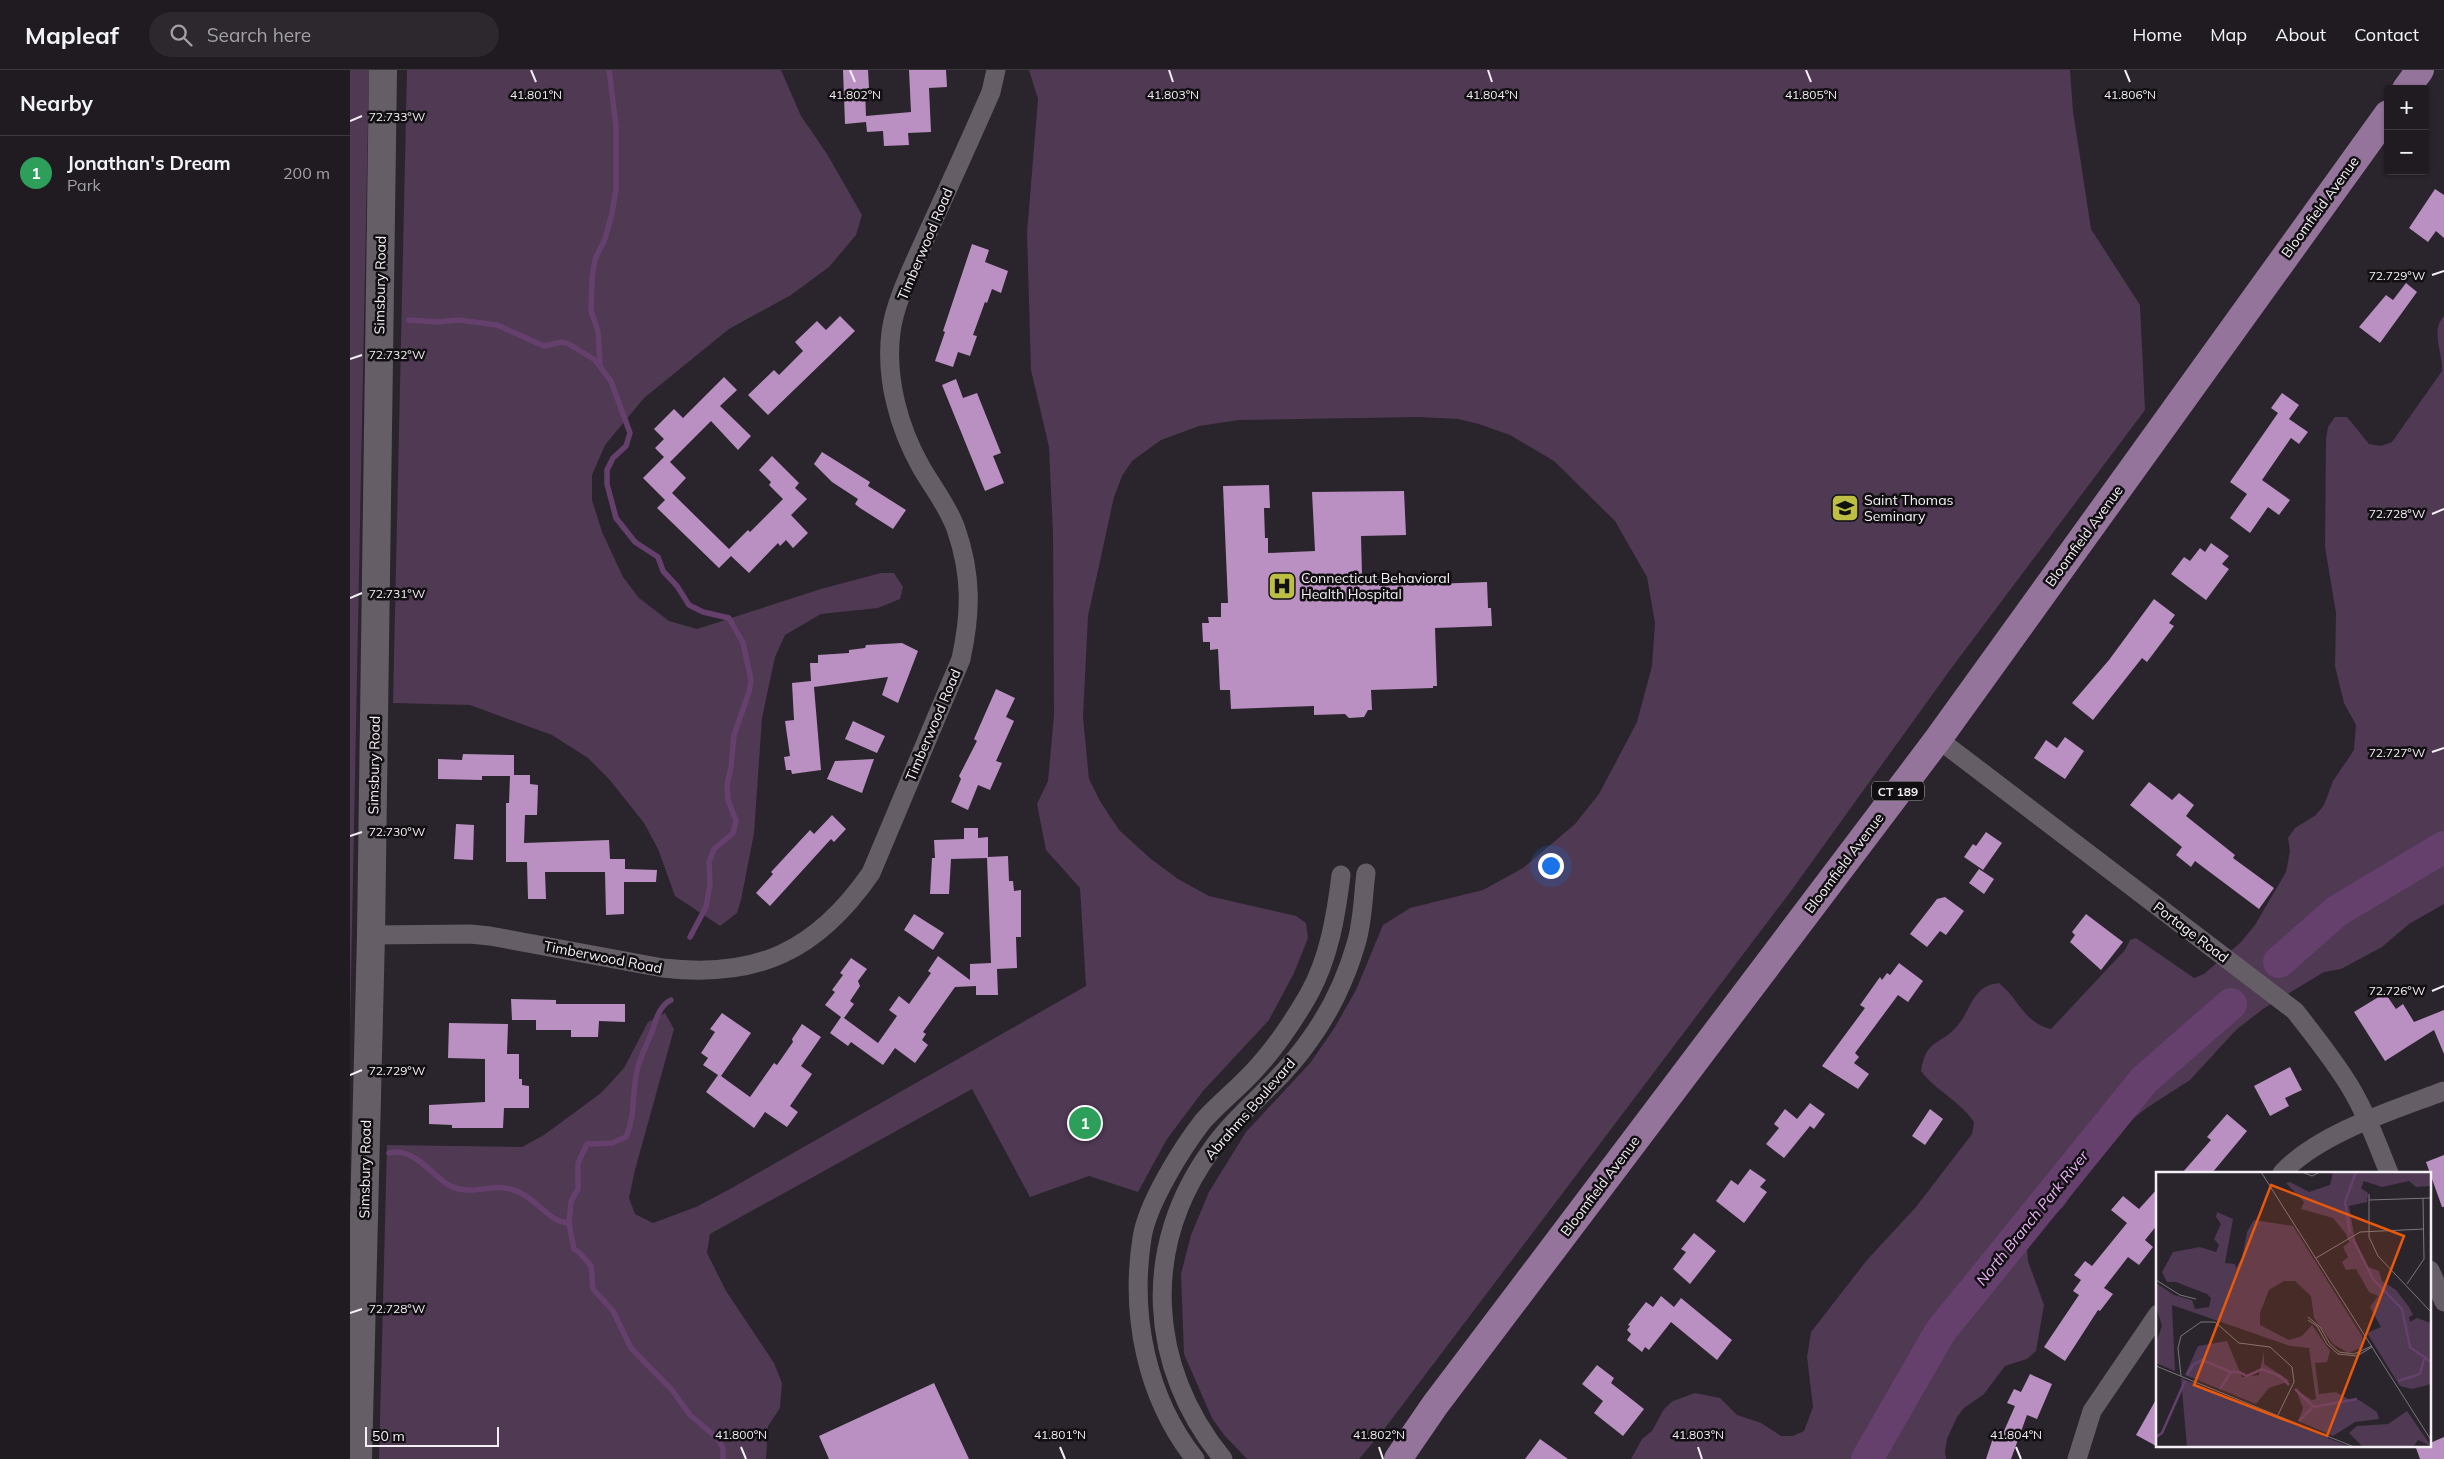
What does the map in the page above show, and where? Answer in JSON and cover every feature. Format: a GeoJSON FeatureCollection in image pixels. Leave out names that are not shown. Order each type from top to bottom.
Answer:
{"type":"FeatureCollection","features":[{"type":"Feature","properties":{"kind":"main road","name":"Simsbury Road"},"geometry":{"type":"LineString","coordinates":[[358,1459],[371,935],[383,70]]}},
{"type":"Feature","properties":{"kind":"main road"},"geometry":{"type":"LineString","coordinates":[[2409,85],[2420,70]]}},
{"type":"Feature","properties":{"kind":"main road","name":"Bloomfield Avenue"},"geometry":{"type":"LineString","coordinates":[[1398,1459],[1441,1397],[1938,739],[2384,120]]}},
{"type":"Feature","properties":{"kind":"street","name":"Timberwood Road"},"geometry":{"type":"LineString","coordinates":[[371,935],[470,934],[514,940],[685,971],[733,968],[766,961],[799,946],[832,921],[856,894],[871,873],[954,677],[961,659],[967,631],[970,606],[967,573],[962,550],[946,505],[905,437],[892,382],[891,332],[907,279],[992,92],[996,70]]}},
{"type":"Feature","properties":{"kind":"street","name":"Portage Road"},"geometry":{"type":"LineString","coordinates":[[1938,739],[2295,1011],[2350,1086],[2367,1120],[2389,1172]]}},
{"type":"Feature","properties":{"kind":"street","name":"Abrahms Boulevard"},"geometry":{"type":"LineString","coordinates":[[1223,1459],[1195,1421],[1171,1365],[1161,1294],[1167,1244],[1186,1191],[1213,1147],[1306,1046],[1325,1016],[1342,982],[1357,942],[1366,873]]}},
{"type":"Feature","properties":{"kind":"street","name":"Abrahms Boulevard"},"geometry":{"type":"LineString","coordinates":[[1195,1459],[1173,1428],[1163,1408],[1146,1357],[1139,1304],[1142,1237],[1158,1194],[1190,1140],[1204,1120],[1267,1056],[1309,994],[1323,962],[1335,919],[1341,875]]}},
{"type":"Feature","properties":{"kind":"street"},"geometry":{"type":"LineString","coordinates":[[2283,1172],[2313,1148],[2367,1120],[2444,1091]]}},
{"type":"Feature","properties":{"kind":"street"},"geometry":{"type":"LineString","coordinates":[[2432,1275],[2444,1302]]}},
{"type":"Feature","properties":{"kind":"street"},"geometry":{"type":"LineString","coordinates":[[2077,1459],[2092,1411],[2156,1317]]}},
{"type":"Feature","properties":{"kind":"shaded area"},"geometry":{"type":"Polygon","coordinates":[[[350,70],[369,70],[350,1028],[350,70]]]}},
{"type":"Feature","properties":{"kind":"shaded area"},"geometry":{"type":"Polygon","coordinates":[[[407,70],[781,70],[801,116],[827,154],[862,215],[856,235],[829,267],[791,295],[729,329],[644,398],[605,445],[592,475],[592,500],[602,532],[623,577],[639,598],[669,621],[697,629],[821,589],[881,573],[894,573],[903,587],[900,599],[878,608],[821,614],[785,635],[775,657],[762,718],[754,833],[741,900],[737,913],[720,926],[675,896],[658,849],[644,823],[609,779],[588,758],[552,735],[470,705],[393,703],[407,70]]]}},
{"type":"Feature","properties":{"kind":"shaded area"},"geometry":{"type":"Polygon","coordinates":[[[1029,70],[2070,70],[2073,111],[2091,229],[2140,305],[2145,410],[1950,670],[1791,891],[1385,1428],[1359,1459],[1247,1459],[1224,1435],[1212,1418],[1184,1354],[1181,1274],[1191,1235],[1209,1192],[1246,1132],[1311,1062],[1335,1027],[1356,990],[1383,925],[1410,908],[1483,890],[1523,868],[1575,824],[1599,794],[1637,722],[1652,666],[1655,623],[1647,577],[1615,521],[1554,461],[1510,435],[1458,419],[1418,417],[1239,420],[1199,426],[1161,440],[1132,461],[1122,476],[1114,497],[1088,616],[1083,717],[1089,779],[1100,801],[1119,830],[1151,859],[1178,879],[1209,896],[1296,916],[1306,923],[1308,938],[1294,973],[1269,1020],[1203,1091],[1167,1139],[1138,1192],[1089,1176],[1030,1197],[972,1089],[710,1234],[707,1253],[726,1291],[774,1363],[782,1383],[780,1408],[768,1426],[766,1459],[379,1459],[387,1145],[522,1147],[544,1135],[601,1093],[624,1068],[648,1022],[665,1013],[674,1029],[629,1198],[635,1214],[653,1223],[696,1207],[730,1189],[1086,986],[1080,888],[1046,850],[1037,804],[1048,781],[1054,715],[1053,534],[1049,447],[1031,370],[1027,233],[1038,99],[1029,70]]]}},
{"type":"Feature","properties":{"kind":"shaded area"},"geometry":{"type":"Polygon","coordinates":[[[2444,316],[2444,904],[2409,924],[2382,947],[2341,969],[2324,972],[2263,1009],[2236,1030],[2190,1080],[2148,1107],[2120,1129],[2084,1175],[2064,1206],[2032,1237],[2027,1249],[2028,1261],[2044,1305],[2036,1351],[2027,1359],[2005,1366],[1984,1394],[1964,1408],[1957,1417],[1947,1439],[1946,1459],[1631,1459],[1642,1439],[1652,1431],[1664,1409],[1673,1401],[1695,1393],[1720,1398],[1737,1415],[1761,1423],[1781,1436],[1793,1436],[1804,1431],[1813,1407],[1807,1357],[1811,1332],[1867,1260],[1916,1207],[1972,1134],[1974,1122],[1921,1071],[1923,1060],[1930,1047],[1952,1032],[1963,1018],[1974,998],[1983,988],[1999,983],[2034,1022],[2051,1029],[2125,950],[2130,940],[2136,938],[2194,978],[2204,974],[2240,943],[2255,925],[2286,872],[2290,851],[2288,838],[2295,828],[2316,815],[2324,805],[2333,781],[2354,750],[2356,725],[2344,703],[2335,666],[2336,613],[2325,547],[2326,439],[2328,427],[2335,417],[2347,417],[2369,444],[2381,446],[2392,442],[2442,371],[2437,335],[2440,322],[2444,316]]]}},
{"type":"Feature","properties":{"kind":"building"},"geometry":{"type":"Polygon","coordinates":[[[843,70],[868,70],[869,88],[865,89],[866,116],[911,112],[909,70],[946,70],[947,87],[929,88],[931,132],[908,133],[909,145],[884,146],[883,131],[867,132],[866,122],[845,124],[843,70]]]}},
{"type":"Feature","properties":{"kind":"building"},"geometry":{"type":"Polygon","coordinates":[[[2435,189],[2444,195],[2444,238],[2436,231],[2428,242],[2409,228],[2435,189]]]}},
{"type":"Feature","properties":{"kind":"building"},"geometry":{"type":"Polygon","coordinates":[[[972,244],[989,250],[985,262],[1008,271],[1001,293],[992,289],[987,303],[985,302],[973,335],[977,336],[970,356],[958,352],[953,367],[935,361],[972,244]]]}},
{"type":"Feature","properties":{"kind":"building"},"geometry":{"type":"Polygon","coordinates":[[[2406,283],[2417,292],[2380,343],[2359,327],[2386,295],[2393,300],[2406,283]]]}},
{"type":"Feature","properties":{"kind":"building"},"geometry":{"type":"Polygon","coordinates":[[[840,316],[855,331],[768,415],[748,395],[774,370],[779,375],[803,351],[795,342],[817,321],[826,330],[840,316]]]}},
{"type":"Feature","properties":{"kind":"building"},"geometry":{"type":"Polygon","coordinates":[[[724,377],[737,390],[720,406],[751,436],[738,450],[711,421],[670,462],[686,478],[672,493],[729,549],[748,530],[750,532],[783,499],[769,485],[771,482],[759,470],[772,456],[799,483],[795,488],[807,499],[791,515],[808,533],[793,548],[786,540],[780,546],[778,543],[749,573],[731,556],[719,568],[657,508],[665,500],[643,478],[664,457],[655,448],[664,439],[654,429],[674,409],[683,418],[724,377]]]}},
{"type":"Feature","properties":{"kind":"building"},"geometry":{"type":"Polygon","coordinates":[[[956,379],[963,398],[977,393],[1001,453],[993,456],[1004,483],[985,491],[942,385],[956,379]]]}},
{"type":"Feature","properties":{"kind":"building"},"geometry":{"type":"Polygon","coordinates":[[[2282,393],[2299,405],[2289,419],[2308,432],[2299,444],[2291,438],[2262,480],[2290,500],[2279,515],[2268,507],[2250,533],[2230,518],[2247,494],[2230,482],[2278,413],[2271,408],[2282,393]]]}},
{"type":"Feature","properties":{"kind":"building"},"geometry":{"type":"Polygon","coordinates":[[[822,452],[870,482],[868,486],[906,510],[893,529],[855,504],[858,499],[832,482],[814,464],[822,452]]]}},
{"type":"Feature","properties":{"kind":"building"},"geometry":{"type":"Polygon","coordinates":[[[1269,485],[1270,508],[1264,508],[1265,538],[1268,538],[1268,553],[1315,551],[1312,492],[1404,491],[1406,535],[1361,536],[1362,575],[1378,575],[1379,586],[1487,582],[1488,608],[1491,608],[1492,626],[1435,628],[1437,686],[1433,686],[1433,688],[1371,690],[1372,710],[1368,710],[1364,717],[1349,718],[1345,714],[1314,715],[1314,706],[1231,709],[1230,690],[1220,690],[1218,649],[1210,650],[1210,642],[1203,642],[1202,623],[1209,623],[1208,617],[1221,617],[1221,603],[1228,603],[1223,486],[1269,485]]]}},
{"type":"Feature","properties":{"kind":"building"},"geometry":{"type":"Polygon","coordinates":[[[2211,543],[2229,556],[2222,564],[2229,569],[2206,600],[2171,574],[2184,557],[2190,561],[2200,548],[2205,552],[2211,543]]]}},
{"type":"Feature","properties":{"kind":"building"},"geometry":{"type":"Polygon","coordinates":[[[2154,599],[2175,615],[2169,623],[2174,626],[2147,662],[2142,658],[2093,720],[2072,703],[2109,660],[2154,599]]]}},
{"type":"Feature","properties":{"kind":"building"},"geometry":{"type":"Polygon","coordinates":[[[902,643],[918,651],[898,703],[882,695],[888,677],[814,687],[821,770],[792,774],[791,770],[786,770],[784,757],[790,756],[785,721],[794,720],[792,683],[811,681],[810,663],[818,663],[818,655],[849,653],[849,650],[865,648],[866,645],[902,643]]]}},
{"type":"Feature","properties":{"kind":"building"},"geometry":{"type":"Polygon","coordinates":[[[996,689],[1015,698],[1006,717],[1014,721],[996,761],[1002,763],[990,790],[978,785],[968,810],[951,802],[961,779],[959,776],[977,741],[974,739],[996,689]]]}},
{"type":"Feature","properties":{"kind":"building"},"geometry":{"type":"Polygon","coordinates":[[[853,721],[885,736],[877,753],[845,739],[853,721]]]}},
{"type":"Feature","properties":{"kind":"building"},"geometry":{"type":"Polygon","coordinates":[[[2065,737],[2084,751],[2065,779],[2034,758],[2046,740],[2057,748],[2065,737]]]}},
{"type":"Feature","properties":{"kind":"building"},"geometry":{"type":"Polygon","coordinates":[[[463,754],[514,755],[514,775],[530,775],[530,784],[538,785],[537,815],[525,815],[524,843],[609,840],[610,859],[625,859],[625,869],[657,870],[656,882],[624,882],[624,914],[606,915],[605,872],[545,872],[546,899],[528,899],[527,862],[506,862],[506,803],[509,803],[510,776],[482,776],[482,780],[438,779],[438,759],[462,760],[463,754]]]}},
{"type":"Feature","properties":{"kind":"building"},"geometry":{"type":"Polygon","coordinates":[[[874,759],[862,793],[827,779],[835,761],[874,759]]]}},
{"type":"Feature","properties":{"kind":"building"},"geometry":{"type":"Polygon","coordinates":[[[2149,782],[2172,800],[2179,793],[2194,805],[2186,816],[2235,855],[2233,858],[2274,888],[2259,909],[2195,861],[2191,867],[2176,855],[2182,847],[2130,805],[2149,782]]]}},
{"type":"Feature","properties":{"kind":"building"},"geometry":{"type":"Polygon","coordinates":[[[832,815],[846,829],[834,842],[831,839],[770,906],[756,893],[773,874],[771,872],[810,830],[814,834],[832,815]]]}},
{"type":"Feature","properties":{"kind":"building"},"geometry":{"type":"Polygon","coordinates":[[[456,824],[474,825],[473,860],[454,859],[456,824]]]}},
{"type":"Feature","properties":{"kind":"building"},"geometry":{"type":"Polygon","coordinates":[[[964,828],[978,828],[978,838],[988,837],[988,857],[1008,856],[1009,881],[1013,881],[1014,891],[1021,890],[1021,937],[1016,937],[1017,968],[997,969],[998,995],[976,995],[976,986],[955,987],[923,1032],[926,1034],[922,1040],[928,1045],[915,1063],[895,1048],[883,1065],[851,1042],[848,1046],[830,1033],[841,1017],[825,1005],[835,992],[832,990],[843,975],[840,973],[851,958],[867,969],[858,981],[860,986],[850,1001],[854,1004],[844,1018],[878,1043],[897,1016],[889,1010],[899,996],[909,1004],[931,973],[928,971],[938,956],[970,980],[970,964],[991,963],[987,858],[951,859],[949,894],[930,894],[932,858],[935,858],[934,840],[964,839],[964,828]]]}},
{"type":"Feature","properties":{"kind":"building"},"geometry":{"type":"Polygon","coordinates":[[[1986,832],[2002,843],[1983,870],[1964,857],[1973,844],[1976,846],[1986,832]]]}},
{"type":"Feature","properties":{"kind":"building"},"geometry":{"type":"Polygon","coordinates":[[[1979,869],[1994,879],[1984,894],[1969,883],[1979,869]]]}},
{"type":"Feature","properties":{"kind":"building"},"geometry":{"type":"Polygon","coordinates":[[[1945,897],[1964,911],[1946,935],[1940,931],[1927,947],[1910,934],[1937,899],[1945,897]]]}},
{"type":"Feature","properties":{"kind":"building"},"geometry":{"type":"Polygon","coordinates":[[[914,914],[944,933],[933,950],[904,930],[914,914]]]}},
{"type":"Feature","properties":{"kind":"building"},"geometry":{"type":"Polygon","coordinates":[[[2086,914],[2123,942],[2101,970],[2070,942],[2075,935],[2072,932],[2086,914]]]}},
{"type":"Feature","properties":{"kind":"building"},"geometry":{"type":"Polygon","coordinates":[[[1899,963],[1923,981],[1908,1002],[1898,995],[1855,1053],[1859,1057],[1854,1063],[1869,1074],[1858,1089],[1822,1066],[1865,1008],[1860,1005],[1880,977],[1882,980],[1887,973],[1890,975],[1899,963]]]}},
{"type":"Feature","properties":{"kind":"building"},"geometry":{"type":"Polygon","coordinates":[[[2385,993],[2396,1009],[2403,1004],[2414,1022],[2444,1010],[2444,1054],[2434,1030],[2385,1061],[2354,1012],[2385,993]]]}},
{"type":"Feature","properties":{"kind":"building"},"geometry":{"type":"Polygon","coordinates":[[[511,999],[556,1000],[556,1004],[625,1004],[625,1022],[599,1021],[598,1037],[571,1037],[571,1030],[536,1030],[536,1020],[512,1020],[511,999]]]}},
{"type":"Feature","properties":{"kind":"building"},"geometry":{"type":"Polygon","coordinates":[[[722,1013],[751,1033],[721,1076],[750,1097],[774,1063],[777,1065],[793,1042],[792,1039],[802,1024],[821,1037],[801,1066],[812,1074],[790,1106],[798,1112],[787,1127],[765,1112],[754,1128],[706,1092],[718,1075],[703,1065],[708,1058],[701,1053],[715,1032],[710,1029],[722,1013]]]}},
{"type":"Feature","properties":{"kind":"building"},"geometry":{"type":"Polygon","coordinates":[[[449,1023],[508,1024],[507,1054],[519,1054],[519,1079],[522,1079],[522,1085],[529,1086],[529,1108],[504,1108],[503,1128],[452,1128],[452,1125],[429,1124],[429,1105],[485,1102],[485,1059],[448,1058],[449,1023]]]}},
{"type":"Feature","properties":{"kind":"building"},"geometry":{"type":"Polygon","coordinates":[[[2290,1067],[2302,1090],[2285,1098],[2289,1106],[2270,1116],[2254,1086],[2290,1067]]]}},
{"type":"Feature","properties":{"kind":"building"},"geometry":{"type":"Polygon","coordinates":[[[1810,1103],[1825,1114],[1814,1129],[1810,1126],[1784,1158],[1766,1144],[1779,1128],[1774,1124],[1785,1109],[1797,1119],[1810,1103]]]}},
{"type":"Feature","properties":{"kind":"building"},"geometry":{"type":"Polygon","coordinates":[[[1082,1108],[1093,1114],[1093,1126],[1083,1133],[1072,1127],[1071,1115],[1082,1108]]]}},
{"type":"Feature","properties":{"kind":"building"},"geometry":{"type":"Polygon","coordinates":[[[1930,1109],[1943,1119],[1925,1145],[1912,1136],[1930,1109]]]}},
{"type":"Feature","properties":{"kind":"building"},"geometry":{"type":"Polygon","coordinates":[[[2227,1114],[2247,1131],[2213,1172],[2183,1172],[2211,1140],[2207,1137],[2227,1114]]]}},
{"type":"Feature","properties":{"kind":"building"},"geometry":{"type":"Polygon","coordinates":[[[2444,1155],[2444,1207],[2442,1207],[2432,1179],[2432,1172],[2430,1172],[2426,1162],[2444,1155]]]}},
{"type":"Feature","properties":{"kind":"building"},"geometry":{"type":"Polygon","coordinates":[[[1750,1169],[1766,1180],[1760,1187],[1767,1192],[1744,1223],[1716,1201],[1731,1180],[1738,1185],[1750,1169]]]}},
{"type":"Feature","properties":{"kind":"building"},"geometry":{"type":"Polygon","coordinates":[[[2156,1190],[2156,1226],[2145,1240],[2153,1247],[2139,1265],[2128,1257],[2104,1288],[2113,1294],[2100,1311],[2098,1310],[2065,1361],[2044,1347],[2079,1295],[2073,1291],[2081,1280],[2074,1275],[2085,1261],[2092,1266],[2127,1223],[2111,1210],[2123,1196],[2139,1209],[2156,1190]]]}},
{"type":"Feature","properties":{"kind":"building"},"geometry":{"type":"Polygon","coordinates":[[[1694,1233],[1716,1251],[1690,1284],[1673,1269],[1686,1252],[1681,1249],[1694,1233]]]}},
{"type":"Feature","properties":{"kind":"building"},"geometry":{"type":"Polygon","coordinates":[[[1661,1296],[1674,1307],[1681,1298],[1732,1340],[1717,1360],[1671,1322],[1649,1350],[1645,1347],[1642,1352],[1627,1340],[1631,1334],[1627,1330],[1630,1326],[1628,1325],[1646,1302],[1653,1307],[1661,1296]]]}},
{"type":"Feature","properties":{"kind":"building"},"geometry":{"type":"Polygon","coordinates":[[[1597,1365],[1614,1378],[1611,1383],[1644,1409],[1623,1436],[1594,1413],[1603,1401],[1582,1384],[1597,1365]]]}},
{"type":"Feature","properties":{"kind":"building"},"geometry":{"type":"Polygon","coordinates":[[[2030,1374],[2052,1384],[2037,1419],[2027,1415],[2011,1459],[1986,1459],[1996,1429],[2004,1431],[2015,1406],[2007,1403],[2014,1389],[2021,1392],[2030,1374]]]}},
{"type":"Feature","properties":{"kind":"building"},"geometry":{"type":"Polygon","coordinates":[[[934,1383],[969,1459],[829,1459],[819,1436],[934,1383]]]}},
{"type":"Feature","properties":{"kind":"building"},"geometry":{"type":"Polygon","coordinates":[[[2156,1400],[2156,1446],[2136,1435],[2156,1400]]]}},
{"type":"Feature","properties":{"kind":"building"},"geometry":{"type":"Polygon","coordinates":[[[2444,1437],[2444,1459],[2420,1459],[2416,1448],[2432,1446],[2432,1442],[2444,1437]]]}},
{"type":"Feature","properties":{"kind":"building"},"geometry":{"type":"Polygon","coordinates":[[[1540,1439],[1568,1459],[1525,1459],[1540,1439]]]}},
{"type":"Feature","properties":{"kind":"waterway"},"geometry":{"type":"LineString","coordinates":[[600,364],[598,331],[591,311],[592,278],[595,259],[605,239],[616,189],[616,126],[609,70]]}},
{"type":"Feature","properties":{"kind":"waterway"},"geometry":{"type":"LineString","coordinates":[[409,320],[438,322],[459,320],[497,325],[544,346],[562,342],[569,344],[595,360],[611,381],[630,433],[626,446],[613,458],[607,470],[607,484],[616,518],[635,542],[658,557],[663,571],[677,586],[689,605],[703,612],[729,618],[743,643],[751,680],[749,692],[734,735],[727,785],[728,800],[736,821],[733,833],[714,849],[709,862],[710,884],[706,907],[690,937]]}},
{"type":"Feature","properties":{"kind":"waterway","name":"North Branch Park River"},"geometry":{"type":"LineString","coordinates":[[2279,962],[2337,911],[2444,847]]}},
{"type":"Feature","properties":{"kind":"waterway"},"geometry":{"type":"LineString","coordinates":[[671,1000],[658,1014],[638,1064],[631,1122],[626,1137],[612,1143],[587,1144],[578,1163],[578,1189],[571,1201],[569,1224],[574,1249],[591,1266],[593,1289],[613,1311],[631,1348],[672,1390],[690,1415],[718,1439],[723,1448],[723,1459]]}},
{"type":"Feature","properties":{"kind":"waterway","name":"North Branch Park River"},"geometry":{"type":"LineString","coordinates":[[1867,1459],[1940,1332],[2144,1080],[2231,1004]]}},
{"type":"Feature","properties":{"kind":"waterway"},"geometry":{"type":"LineString","coordinates":[[389,1153],[398,1152],[413,1157],[440,1179],[456,1188],[464,1190],[503,1188],[517,1191],[555,1219],[569,1224]]}},
{"type":"Feature","properties":{"kind":"place","name":"Saint Thomas Seminary"},"geometry":{"type":"Point","coordinates":[1845,508]}},
{"type":"Feature","properties":{"kind":"place","name":"Connecticut Behavioral Health Hospital"},"geometry":{"type":"Point","coordinates":[1282,586]}},
{"type":"Feature","properties":{"kind":"place","name":"Jonathan's Dream"},"geometry":{"type":"Point","coordinates":[1085,1123]}}]}
